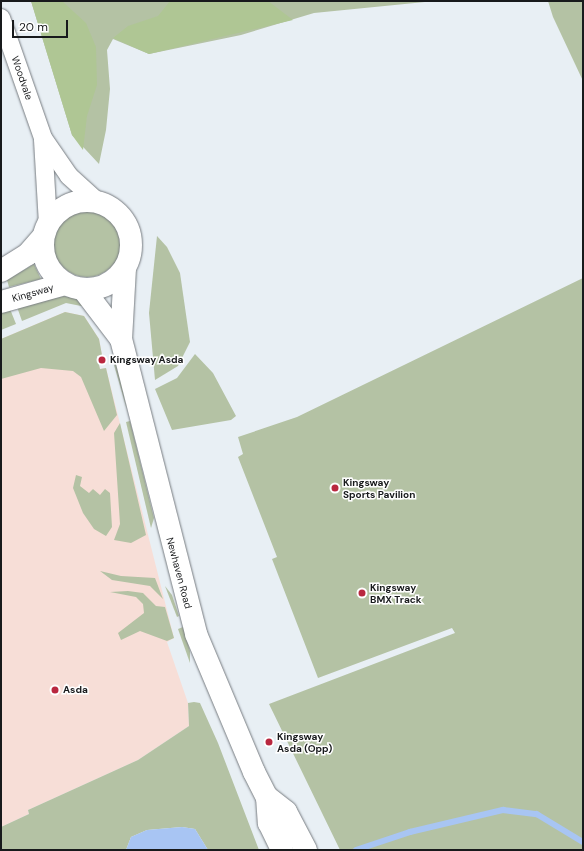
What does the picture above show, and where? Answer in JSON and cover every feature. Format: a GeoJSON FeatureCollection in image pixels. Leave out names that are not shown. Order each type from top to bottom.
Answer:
{"type":"FeatureCollection","features":[{"type":"Feature","properties":{"kind":"street","name":"Woodvale"},"geometry":{"type":"LineString","coordinates":[[1,18],[5,44],[42,138],[69,176],[98,202]]}},
{"type":"Feature","properties":{"kind":"street","name":"Woodvale"},"geometry":{"type":"LineString","coordinates":[[42,138],[45,230]]}},
{"type":"Feature","properties":{"kind":"street"},"geometry":{"type":"LineString","coordinates":[[1,271],[28,254],[45,230],[69,204],[98,202],[121,216],[128,228],[130,255],[125,268],[107,285],[74,287],[46,264],[45,230]]}},
{"type":"Feature","properties":{"kind":"street","name":"Newhaven Road"},"geometry":{"type":"LineString","coordinates":[[125,268],[121,339],[196,634],[228,717],[267,797],[268,823],[282,850]]}},
{"type":"Feature","properties":{"kind":"street","name":"Newhaven Road"},"geometry":{"type":"LineString","coordinates":[[74,287],[121,339]]}},
{"type":"Feature","properties":{"kind":"street","name":"Kingsway"},"geometry":{"type":"LineString","coordinates":[[1,302],[74,287]]}},
{"type":"Feature","properties":{"kind":"street","name":"Newhaven Road"},"geometry":{"type":"LineString","coordinates":[[267,797],[286,812],[306,850]]}},
{"type":"Feature","properties":{"kind":"shaded area"},"geometry":{"type":"Polygon","coordinates":[[[65,312],[84,316],[99,339],[102,355],[97,356],[100,369],[106,368],[174,638],[167,642],[188,703],[189,726],[138,760],[28,810],[29,814],[1,827],[1,339],[65,312]]]}},
{"type":"Feature","properties":{"kind":"green space"},"geometry":{"type":"Polygon","coordinates":[[[31,1],[435,1],[314,13],[241,35],[149,54],[113,39],[107,50],[110,89],[106,130],[99,164],[72,135],[31,1]]]}},
{"type":"Feature","properties":{"kind":"green space"},"geometry":{"type":"Polygon","coordinates":[[[31,1],[62,1],[86,23],[96,47],[97,85],[87,116],[83,150],[72,135],[31,1]]]}},
{"type":"Feature","properties":{"kind":"green space"},"geometry":{"type":"Polygon","coordinates":[[[170,1],[268,1],[293,20],[149,54],[113,38],[128,26],[158,16],[170,1]]]}},
{"type":"Feature","properties":{"kind":"green space"},"geometry":{"type":"Polygon","coordinates":[[[548,1],[583,1],[583,81],[553,17],[548,1]]]}},
{"type":"Feature","properties":{"kind":"green space"},"geometry":{"type":"Polygon","coordinates":[[[80,209],[94,209],[106,215],[115,224],[121,236],[119,256],[111,267],[100,275],[94,277],[80,277],[74,275],[63,267],[55,256],[53,250],[53,236],[55,230],[63,219],[74,211],[80,209]]]}},
{"type":"Feature","properties":{"kind":"green space"},"geometry":{"type":"Polygon","coordinates":[[[157,236],[167,247],[180,273],[190,342],[178,366],[155,380],[149,313],[157,236]]]}},
{"type":"Feature","properties":{"kind":"green space"},"geometry":{"type":"Polygon","coordinates":[[[34,264],[41,279],[9,287],[7,280],[34,264]]]}},
{"type":"Feature","properties":{"kind":"green space"},"geometry":{"type":"Polygon","coordinates":[[[583,278],[583,850],[340,850],[269,704],[455,633],[452,628],[318,678],[272,559],[277,557],[238,457],[243,454],[238,437],[297,417],[583,278]]]}},
{"type":"Feature","properties":{"kind":"green space"},"geometry":{"type":"Polygon","coordinates":[[[64,296],[78,299],[86,307],[66,303],[22,321],[17,307],[64,296]]]}},
{"type":"Feature","properties":{"kind":"green space"},"geometry":{"type":"Polygon","coordinates":[[[10,309],[16,324],[1,330],[1,313],[10,309]]]}},
{"type":"Feature","properties":{"kind":"green space"},"geometry":{"type":"Polygon","coordinates":[[[65,312],[84,316],[99,339],[102,355],[97,356],[100,369],[106,368],[117,415],[104,431],[81,377],[73,371],[41,368],[1,379],[1,339],[65,312]]]}},
{"type":"Feature","properties":{"kind":"green space"},"geometry":{"type":"Polygon","coordinates":[[[195,354],[213,373],[236,416],[231,420],[172,430],[155,389],[177,378],[195,354]]]}},
{"type":"Feature","properties":{"kind":"green space"},"geometry":{"type":"Polygon","coordinates":[[[116,364],[121,383],[127,410],[114,365],[116,364]]]}},
{"type":"Feature","properties":{"kind":"green space"},"geometry":{"type":"Polygon","coordinates":[[[130,421],[154,518],[151,528],[126,422],[130,421]]]}},
{"type":"Feature","properties":{"kind":"green space"},"geometry":{"type":"Polygon","coordinates":[[[120,423],[146,535],[131,543],[114,540],[120,524],[114,433],[120,423]]]}},
{"type":"Feature","properties":{"kind":"green space"},"geometry":{"type":"Polygon","coordinates":[[[76,475],[82,477],[80,486],[89,493],[93,489],[100,495],[105,489],[110,493],[112,527],[106,536],[94,529],[83,513],[73,488],[76,475]]]}},
{"type":"Feature","properties":{"kind":"green space"},"geometry":{"type":"Polygon","coordinates":[[[100,571],[121,576],[155,578],[163,599],[150,586],[112,580],[100,571]]]}},
{"type":"Feature","properties":{"kind":"green space"},"geometry":{"type":"Polygon","coordinates":[[[165,586],[172,595],[179,616],[177,617],[165,586]]]}},
{"type":"Feature","properties":{"kind":"green space"},"geometry":{"type":"Polygon","coordinates":[[[128,591],[143,593],[156,606],[165,607],[174,638],[167,641],[140,631],[121,640],[118,633],[144,613],[143,604],[136,597],[110,592],[128,591]]]}},
{"type":"Feature","properties":{"kind":"green space"},"geometry":{"type":"Polygon","coordinates":[[[183,627],[190,651],[190,663],[178,629],[183,627]]]}},
{"type":"Feature","properties":{"kind":"green space"},"geometry":{"type":"Polygon","coordinates":[[[188,703],[200,703],[218,743],[259,850],[208,850],[195,829],[182,827],[147,830],[131,837],[126,850],[1,850],[1,827],[29,814],[28,810],[138,760],[189,726],[188,703]]]}},
{"type":"Feature","properties":{"kind":"water"},"geometry":{"type":"Polygon","coordinates":[[[182,827],[195,829],[208,850],[126,850],[131,837],[147,830],[182,827]]]}},
{"type":"Feature","properties":{"kind":"waterway"},"geometry":{"type":"LineString","coordinates":[[356,850],[410,832],[503,810],[537,814],[583,842]]}},
{"type":"Feature","properties":{"kind":"place","name":"Kingsway Asda"},"geometry":{"type":"Point","coordinates":[102,360]}},
{"type":"Feature","properties":{"kind":"place","name":"Kingsway Sports Pavilion"},"geometry":{"type":"Point","coordinates":[335,488]}},
{"type":"Feature","properties":{"kind":"place","name":"Kingsway BMX Track"},"geometry":{"type":"Point","coordinates":[362,593]}},
{"type":"Feature","properties":{"kind":"place","name":"Asda"},"geometry":{"type":"Point","coordinates":[55,690]}},
{"type":"Feature","properties":{"kind":"place","name":"Kingsway Asda (Opp)"},"geometry":{"type":"Point","coordinates":[269,742]}}]}
